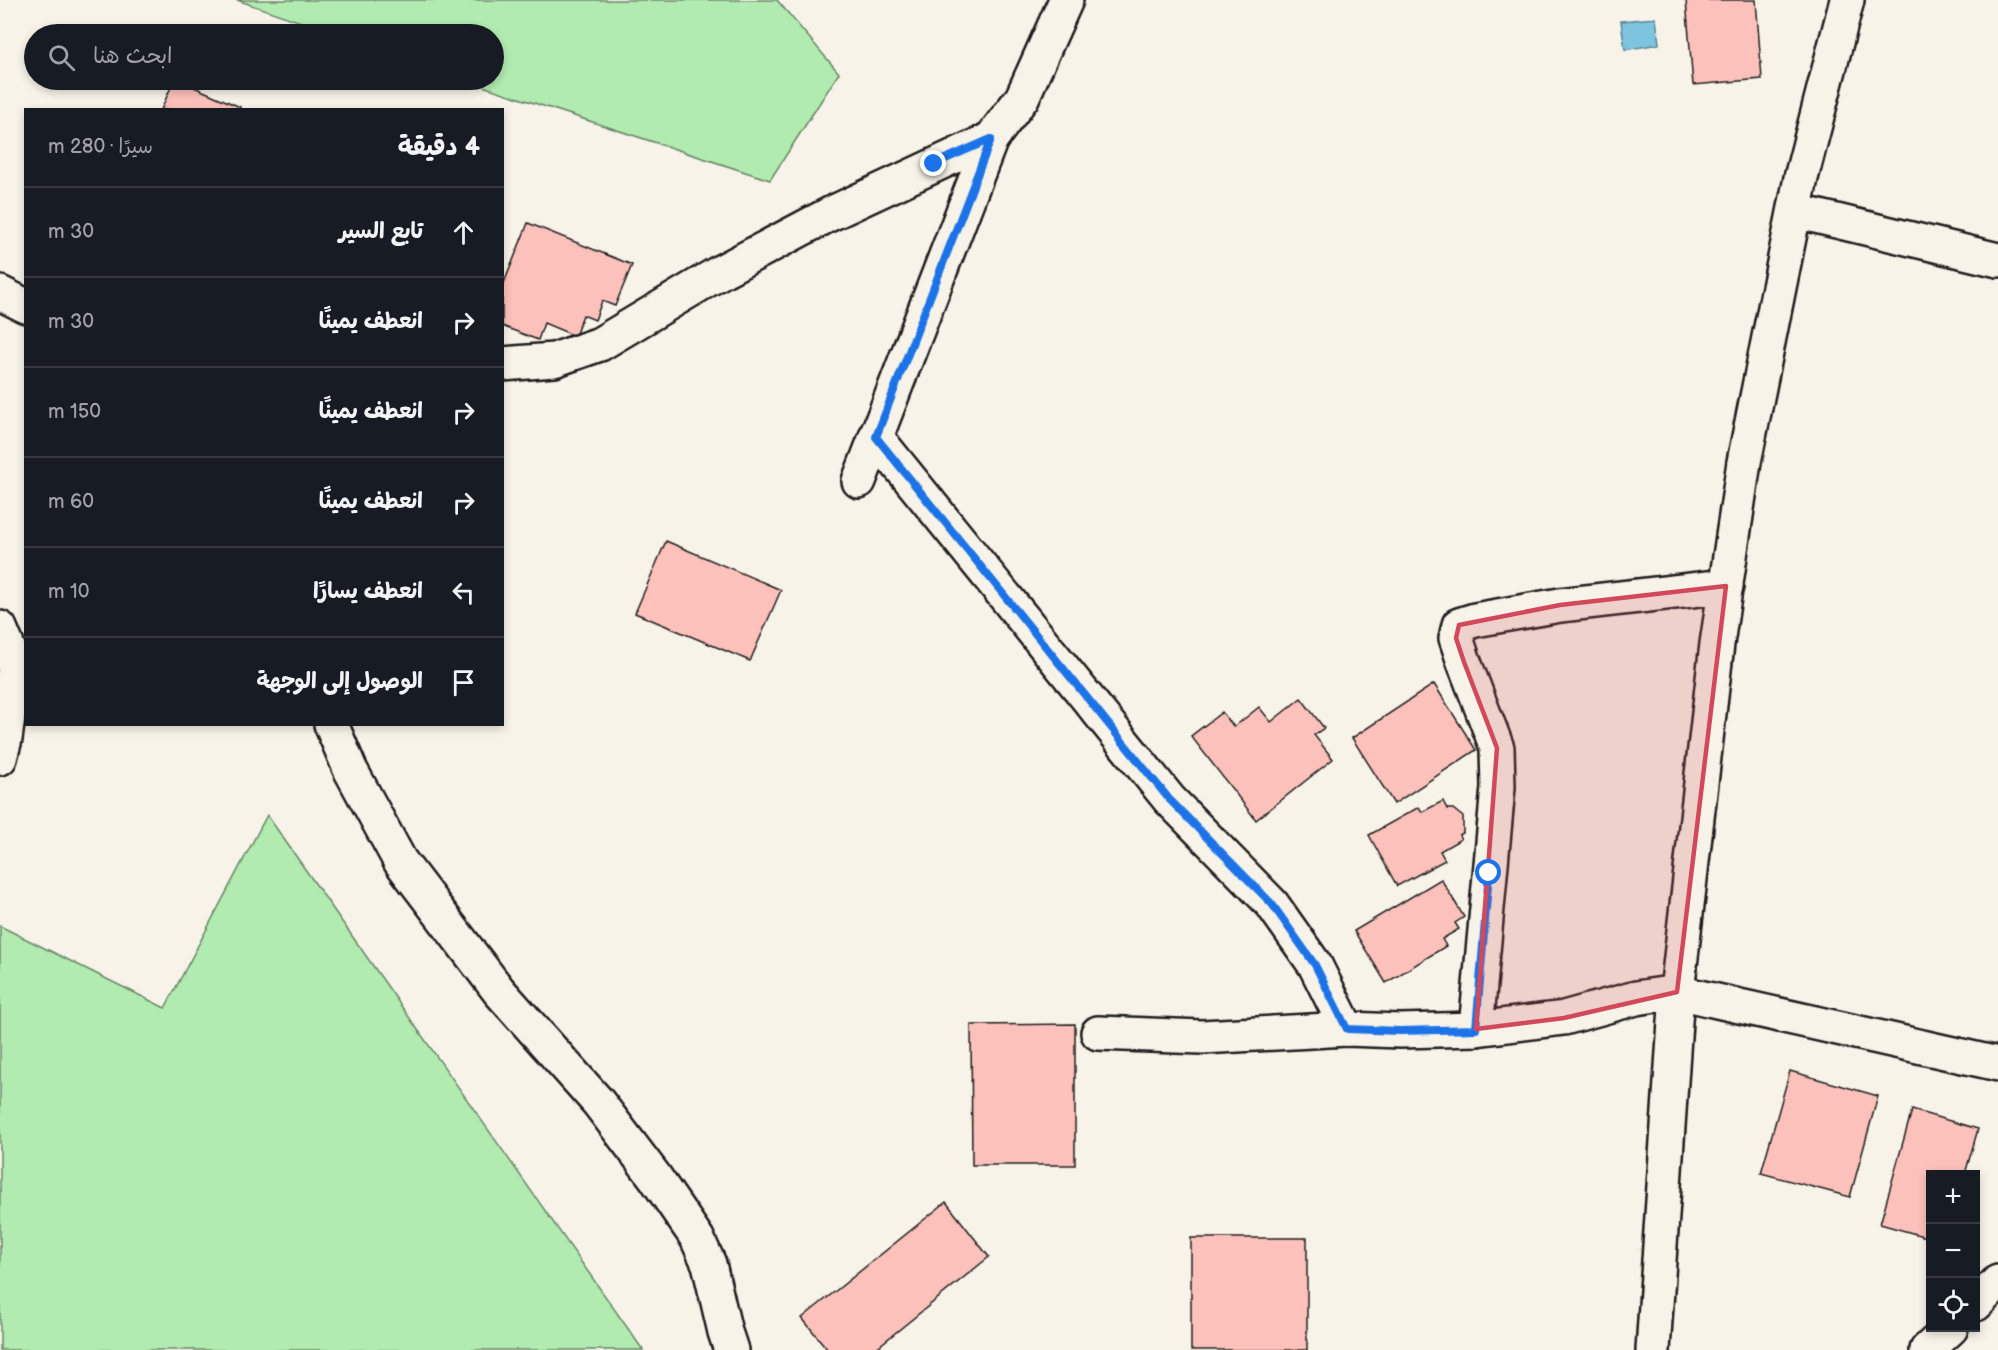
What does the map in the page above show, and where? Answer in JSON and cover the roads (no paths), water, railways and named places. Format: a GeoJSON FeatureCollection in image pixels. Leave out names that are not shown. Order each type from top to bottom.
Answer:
{"type":"FeatureCollection","features":[{"type":"Feature","properties":{"kind":"street"},"geometry":{"type":"LineString","coordinates":[[859,481],[991,139],[1022,98],[1066,0]]}},
{"type":"Feature","properties":{"kind":"street"},"geometry":{"type":"LineString","coordinates":[[1653,1350],[1677,992],[1726,586],[1744,462],[1801,178],[1847,0]]}},
{"type":"Feature","properties":{"kind":"street"},"geometry":{"type":"LineString","coordinates":[[504,364],[554,360],[600,344],[722,271],[820,219],[991,139]]}},
{"type":"Feature","properties":{"kind":"street"},"geometry":{"type":"LineString","coordinates":[[1795,211],[1998,260]]}},
{"type":"Feature","properties":{"kind":"street"},"geometry":{"type":"LineString","coordinates":[[0,293],[24,305]]}},
{"type":"Feature","properties":{"kind":"street"},"geometry":{"type":"LineString","coordinates":[[876,437],[1169,799],[1272,904],[1315,965],[1347,1029]]}},
{"type":"Feature","properties":{"kind":"street"},"geometry":{"type":"LineString","coordinates":[[1476,1029],[1498,787],[1497,748],[1456,638],[1460,625],[1475,620],[1560,605],[1726,586]]}},
{"type":"Feature","properties":{"kind":"street"},"geometry":{"type":"LineString","coordinates":[[0,628],[15,664],[5,739],[0,758]]}},
{"type":"Feature","properties":{"kind":"street"},"geometry":{"type":"LineString","coordinates":[[332,726],[350,769],[400,861],[499,991],[598,1102],[655,1177],[697,1238],[709,1264],[731,1350]]}},
{"type":"Feature","properties":{"kind":"street"},"geometry":{"type":"LineString","coordinates":[[1098,1033],[1202,1037],[1347,1029],[1400,1031],[1476,1029],[1564,1018],[1636,998],[1677,992],[1998,1064]]}},
{"type":"Feature","properties":{"kind":"street"},"geometry":{"type":"LineString","coordinates":[[1980,1300],[1998,1282]]}},
{"type":"Feature","properties":{"kind":"street"},"geometry":{"type":"LineString","coordinates":[[1927,1350],[1947,1332]]}},
{"type":"Feature","properties":{"kind":"water"},"geometry":{"type":"Polygon","coordinates":[[[1656,18],[1659,44],[1625,50],[1621,21],[1656,18]]]}}]}
